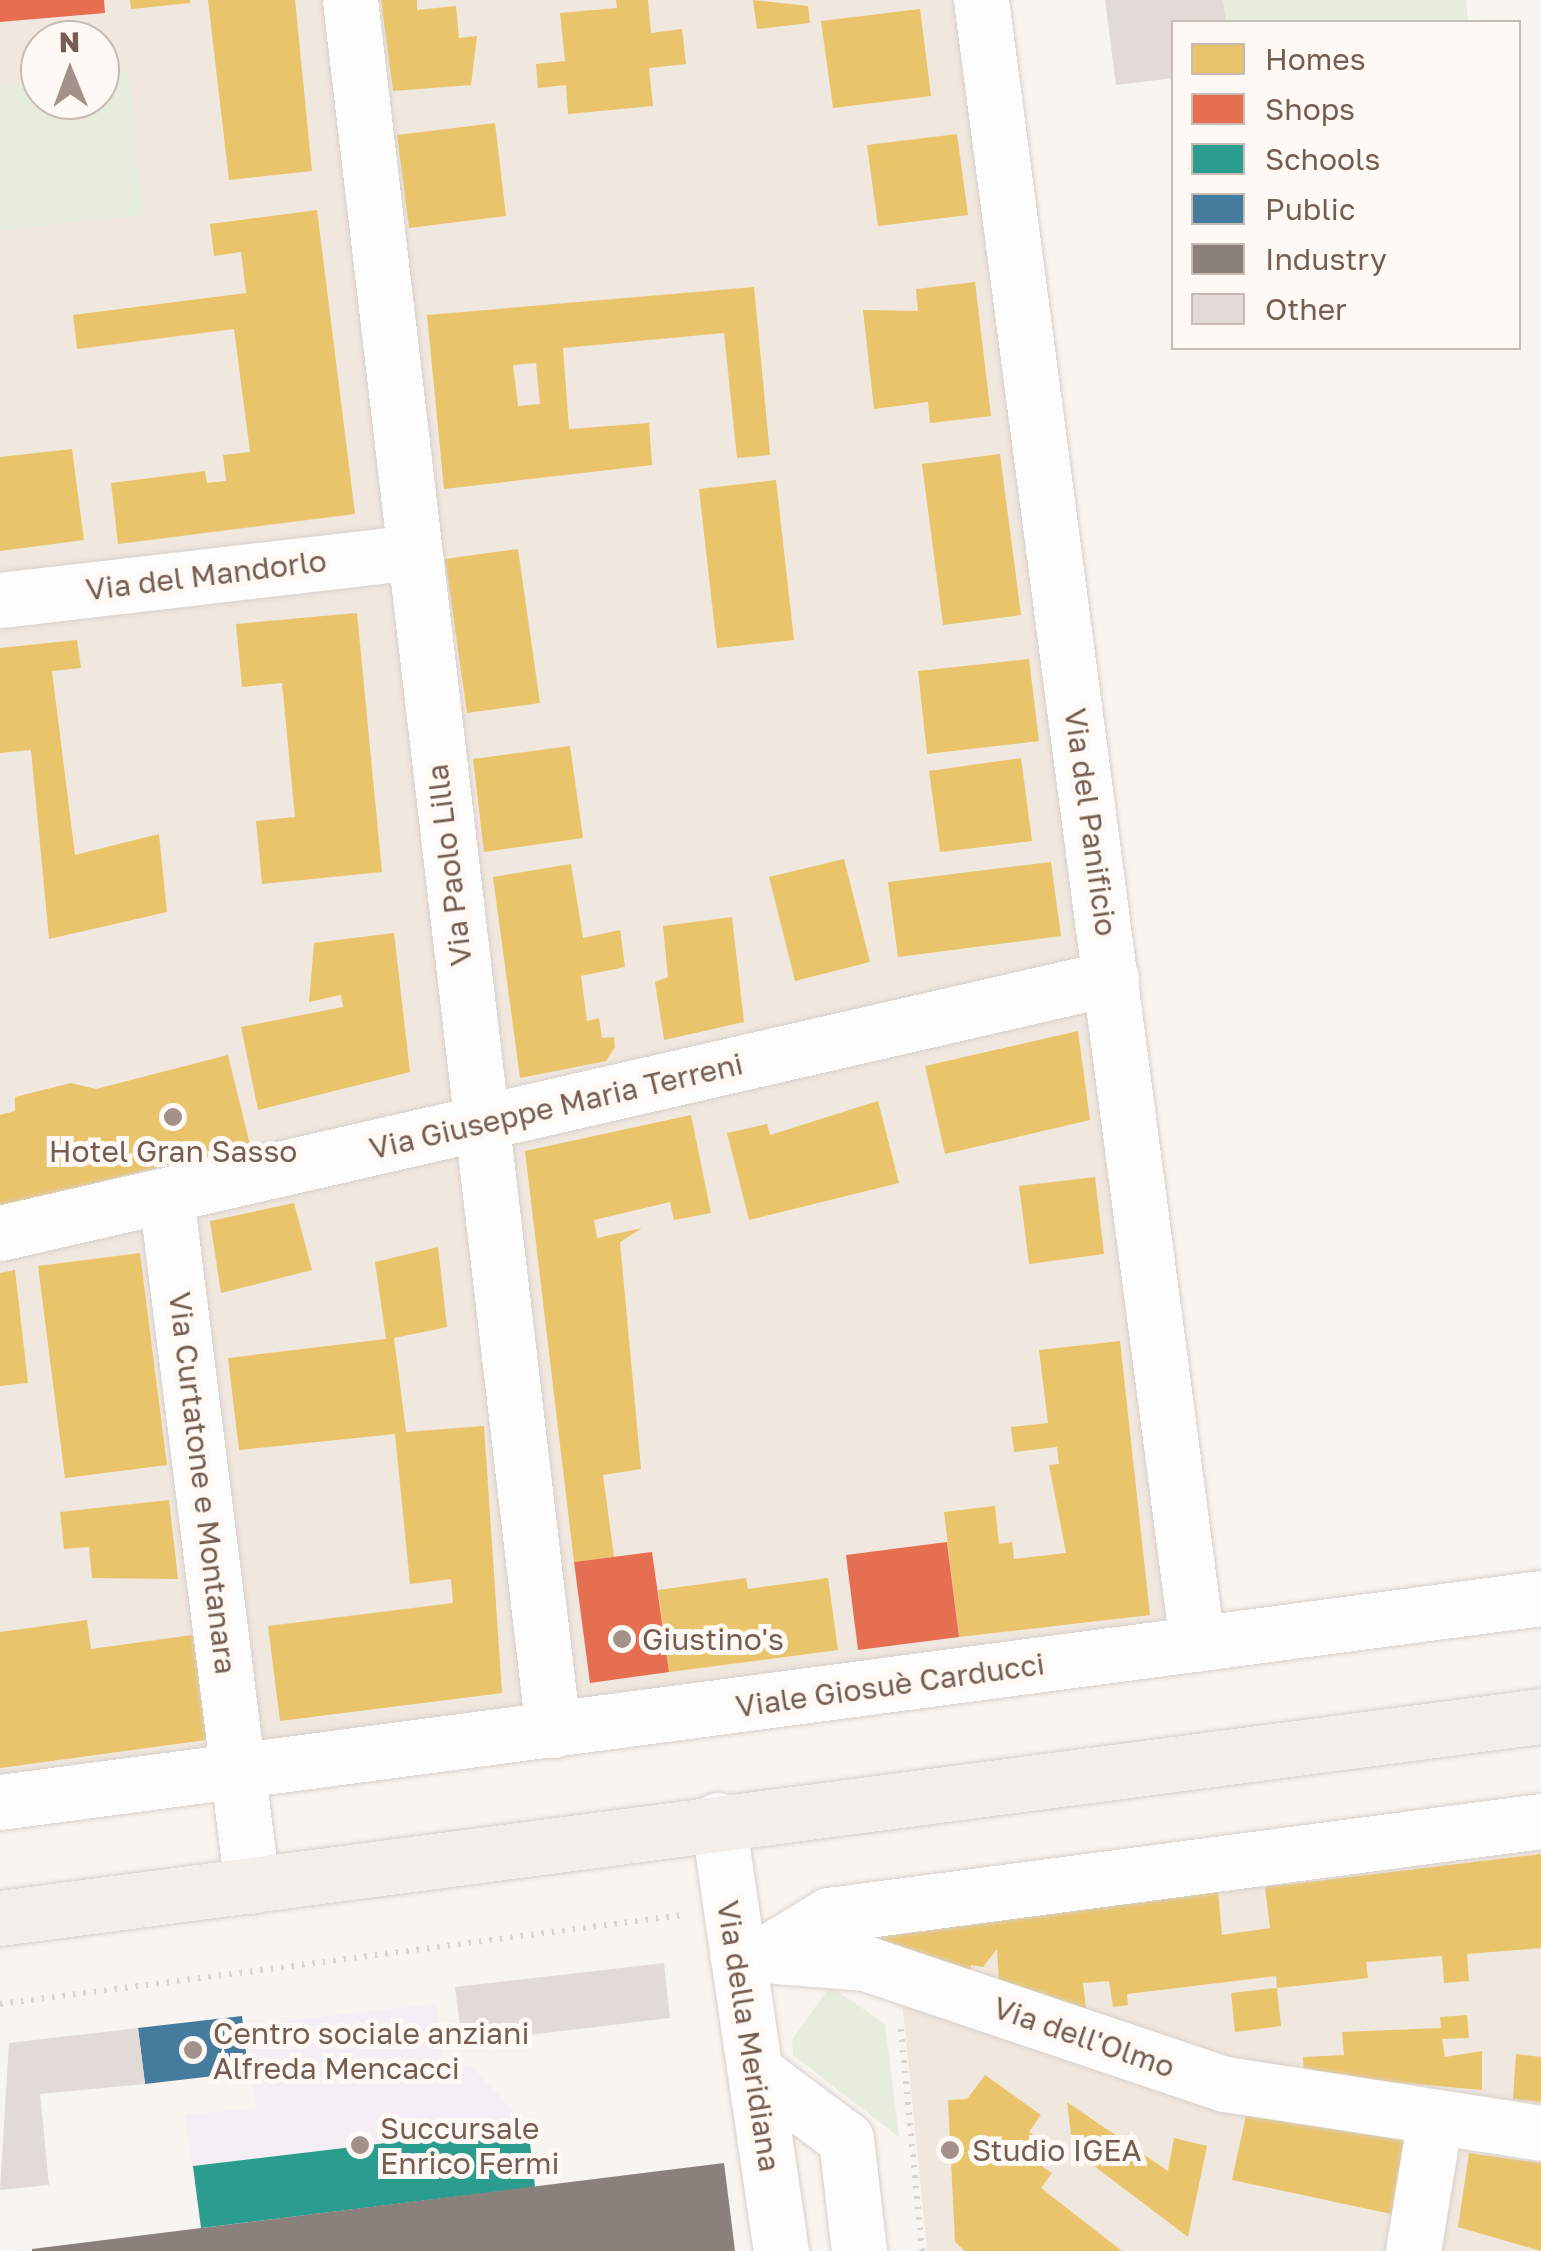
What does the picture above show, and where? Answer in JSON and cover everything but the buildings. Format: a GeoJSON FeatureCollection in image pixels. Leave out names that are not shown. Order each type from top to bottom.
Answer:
{"type":"FeatureCollection","features":[{"type":"Feature","properties":{"kind":"main road"},"geometry":{"type":"LineString","coordinates":[[0,1918],[718,1820],[1541,1716]]}},
{"type":"Feature","properties":{"kind":"street","name":"Via Paolo Lilla"},"geometry":{"type":"LineString","coordinates":[[350,0],[478,1126],[553,1730]]}},
{"type":"Feature","properties":{"kind":"street","name":"Via del Panificio"},"geometry":{"type":"LineString","coordinates":[[981,0],[1196,1644]]}},
{"type":"Feature","properties":{"kind":"street","name":"Via del Mandorlo"},"geometry":{"type":"LineString","coordinates":[[0,600],[413,552]]}},
{"type":"Feature","properties":{"kind":"street","name":"Via Giuseppe Maria Terreni"},"geometry":{"type":"LineString","coordinates":[[0,1233],[1111,978]]}},
{"type":"Feature","properties":{"kind":"street","name":"Via Curtatone e Montanara"},"geometry":{"type":"LineString","coordinates":[[166,1196],[238,1770]]}},
{"type":"Feature","properties":{"kind":"street","name":"Viale Giosuè Carducci"},"geometry":{"type":"LineString","coordinates":[[0,1802],[1541,1598]]}},
{"type":"Feature","properties":{"kind":"street"},"geometry":{"type":"LineString","coordinates":[[238,1770],[252,1886]]}},
{"type":"Feature","properties":{"kind":"street","name":"Via della Meridiana"},"geometry":{"type":"LineString","coordinates":[[718,1820],[745,1937],[756,2072],[782,2251]]}},
{"type":"Feature","properties":{"kind":"street"},"geometry":{"type":"LineString","coordinates":[[745,1937],[829,1915],[1541,1821]]}},
{"type":"Feature","properties":{"kind":"street","name":"Via dell'Olmo"},"geometry":{"type":"LineString","coordinates":[[745,1937],[865,1963],[1226,2084],[1541,2133]]}},
{"type":"Feature","properties":{"kind":"street"},"geometry":{"type":"LineString","coordinates":[[756,2072],[846,2138],[859,2251]]}},
{"type":"Feature","properties":{"kind":"street"},"geometry":{"type":"LineString","coordinates":[[1413,2251],[1435,2118]]}},
{"type":"Feature","properties":{"kind":"path"},"geometry":{"type":"LineString","coordinates":[[0,2004],[745,1937]]}},
{"type":"Feature","properties":{"kind":"path"},"geometry":{"type":"LineString","coordinates":[[888,2019],[902,2029],[922,2251]]}},
{"type":"Feature","properties":{"kind":"shaded area"},"geometry":{"type":"Polygon","coordinates":[[[0,0],[970,0],[1185,1660],[0,1803],[0,0]]]}},
{"type":"Feature","properties":{"kind":"shaded area"},"geometry":{"type":"Polygon","coordinates":[[[1541,1843],[1541,2251],[927,2251],[899,1971],[851,1931],[1541,1843]]]}},
{"type":"Feature","properties":{"kind":"shaded area","name":"Succursale Enrico Fermi"},"geometry":{"type":"Polygon","coordinates":[[[436,2004],[444,2066],[470,2065],[528,2126],[535,2187],[724,2163],[735,2251],[11,2251],[200,2228],[185,2115],[256,2108],[246,2025],[436,2004]]]}},
{"type":"Feature","properties":{"kind":"green space"},"geometry":{"type":"Polygon","coordinates":[[[1223,0],[1466,0],[1468,20],[1226,20],[1223,0]]]}},
{"type":"Feature","properties":{"kind":"green space"},"geometry":{"type":"Polygon","coordinates":[[[128,71],[143,215],[0,230],[0,84],[20,82],[20,120],[120,120],[120,72],[128,71]]]}},
{"type":"Feature","properties":{"kind":"green space"},"geometry":{"type":"Polygon","coordinates":[[[830,1986],[885,2024],[899,2137],[793,2055],[792,2040],[830,1986]]]}},
{"type":"Feature","properties":{"kind":"place","name":"Hotel Gran Sasso"},"geometry":{"type":"Point","coordinates":[173,1117]}},
{"type":"Feature","properties":{"kind":"place","name":"Giustino's"},"geometry":{"type":"Point","coordinates":[622,1639]}},
{"type":"Feature","properties":{"kind":"place","name":"Centro sociale anziani Alfreda Mencacci"},"geometry":{"type":"Point","coordinates":[193,2050]}},
{"type":"Feature","properties":{"kind":"place","name":"Succursale Enrico Fermi"},"geometry":{"type":"Point","coordinates":[360,2145]}},
{"type":"Feature","properties":{"kind":"place","name":"Studio IGEA"},"geometry":{"type":"Point","coordinates":[950,2150]}}]}
